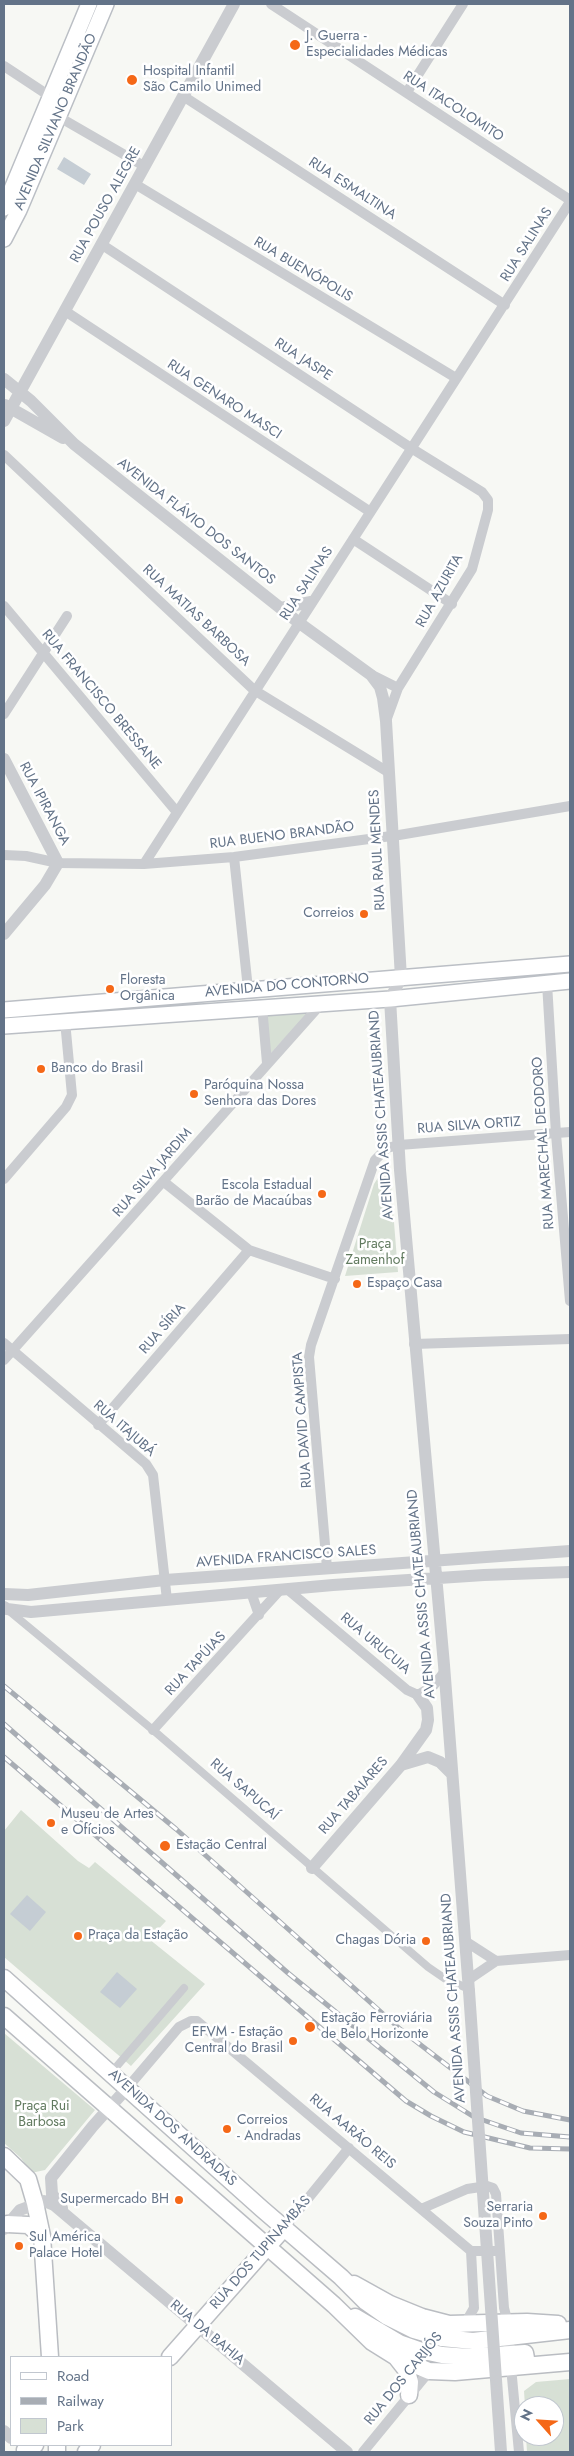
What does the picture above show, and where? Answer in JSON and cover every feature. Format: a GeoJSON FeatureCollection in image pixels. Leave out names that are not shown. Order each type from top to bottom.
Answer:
{"type":"FeatureCollection","features":[{"type":"Feature","properties":{"kind":"main road","name":"AVENIDA SILVIANO BRANDÃO"},"geometry":{"type":"LineString","coordinates":[[5,203],[90,4]]}},
{"type":"Feature","properties":{"kind":"main road","name":"AVENIDA SILVIANO BRANDÃO"},"geometry":{"type":"LineString","coordinates":[[4,240],[19,210],[106,4]]}},
{"type":"Feature","properties":{"kind":"main road","name":"AVENIDA DO CONTORNO"},"geometry":{"type":"LineString","coordinates":[[4,1010],[570,964]]}},
{"type":"Feature","properties":{"kind":"main road","name":"AVENIDA DO CONTORNO"},"geometry":{"type":"LineString","coordinates":[[4,1026],[262,1006],[390,999],[570,981]]}},
{"type":"Feature","properties":{"kind":"main road","name":"AVENIDA DOS ANDRADAS"},"geometry":{"type":"LineString","coordinates":[[4,1978],[112,2072],[284,2228],[341,2277],[366,2302],[386,2316],[414,2330],[442,2338],[515,2348],[570,2362]]}},
{"type":"Feature","properties":{"kind":"main road","name":"AVENIDA DOS ANDRADAS"},"geometry":{"type":"LineString","coordinates":[[4,2016],[334,2305],[372,2342],[396,2357],[429,2371],[455,2372],[515,2348],[570,2330]]}},
{"type":"Feature","properties":{"kind":"main road"},"geometry":{"type":"LineString","coordinates":[[4,2156],[28,2179],[35,2203],[42,2236],[50,2356]]}},
{"type":"Feature","properties":{"kind":"main road"},"geometry":{"type":"LineString","coordinates":[[6,2226],[28,2225],[42,2236]]}},
{"type":"Feature","properties":{"kind":"main road","name":"RUA DOS TUPINAMBÁS"},"geometry":{"type":"LineString","coordinates":[[171,2356],[284,2228]]}},
{"type":"Feature","properties":{"kind":"main road","name":"AVENIDA DOS ANDRADAS"},"geometry":{"type":"LineString","coordinates":[[341,2277],[390,2304],[422,2317],[449,2324],[466,2323],[515,2348]]}},
{"type":"Feature","properties":{"kind":"main road","name":"AVENIDA DOS ANDRADAS"},"geometry":{"type":"LineString","coordinates":[[334,2305],[399,2343],[442,2355],[469,2356],[515,2348]]}},
{"type":"Feature","properties":{"kind":"main road","name":"AVENIDA DOS ANDRADAS"},"geometry":{"type":"LineString","coordinates":[[515,2348],[527,2322],[570,2325]]}},
{"type":"Feature","properties":{"kind":"main road"},"geometry":{"type":"LineString","coordinates":[[396,2357],[407,2371],[410,2382],[410,2395]]}},
{"type":"Feature","properties":{"kind":"street","name":"RUA POUSO ALEGRE"},"geometry":{"type":"LineString","coordinates":[[4,421],[7,406],[20,391],[234,4]]}},
{"type":"Feature","properties":{"kind":"street","name":"RUA ITACOLOMITO"},"geometry":{"type":"LineString","coordinates":[[271,4],[570,201]]}},
{"type":"Feature","properties":{"kind":"street"},"geometry":{"type":"LineString","coordinates":[[407,92],[463,4]]}},
{"type":"Feature","properties":{"kind":"street"},"geometry":{"type":"LineString","coordinates":[[4,66],[51,97]]}},
{"type":"Feature","properties":{"kind":"street","name":"RUA ESMALTINA"},"geometry":{"type":"LineString","coordinates":[[183,96],[505,306]]}},
{"type":"Feature","properties":{"kind":"street"},"geometry":{"type":"LineString","coordinates":[[59,117],[144,166]]}},
{"type":"Feature","properties":{"kind":"street","name":"RUA BUENÓPOLIS"},"geometry":{"type":"LineString","coordinates":[[134,184],[456,378]]}},
{"type":"Feature","properties":{"kind":"street","name":"RUA SALINAS"},"geometry":{"type":"LineString","coordinates":[[144,864],[176,811],[353,539],[369,511],[505,306],[570,201]]}},
{"type":"Feature","properties":{"kind":"street","name":"RUA JASPE"},"geometry":{"type":"LineString","coordinates":[[101,244],[410,448],[482,492],[488,500]]}},
{"type":"Feature","properties":{"kind":"street","name":"RUA GENARO MASCI"},"geometry":{"type":"LineString","coordinates":[[65,311],[369,511]]}},
{"type":"Feature","properties":{"kind":"street","name":"AVENIDA FLÁVIO DOS SANTOS"},"geometry":{"type":"LineString","coordinates":[[4,379],[20,391],[74,444],[298,622]]}},
{"type":"Feature","properties":{"kind":"street","name":"AVENIDA FLÁVIO DOS SANTOS"},"geometry":{"type":"LineString","coordinates":[[7,406],[74,444]]}},
{"type":"Feature","properties":{"kind":"street","name":"RUA MATIAS BARBOSA"},"geometry":{"type":"LineString","coordinates":[[4,455],[254,690],[388,772]]}},
{"type":"Feature","properties":{"kind":"street","name":"RUA AZURITA"},"geometry":{"type":"LineString","coordinates":[[386,721],[398,688],[472,569],[484,525],[488,500]]}},
{"type":"Feature","properties":{"kind":"street"},"geometry":{"type":"LineString","coordinates":[[353,539],[452,604]]}},
{"type":"Feature","properties":{"kind":"street"},"geometry":{"type":"LineString","coordinates":[[281,608],[297,607],[312,602]]}},
{"type":"Feature","properties":{"kind":"street","name":"RUA FRANCISCO BRESSANE"},"geometry":{"type":"LineString","coordinates":[[4,606],[176,811]]}},
{"type":"Feature","properties":{"kind":"street"},"geometry":{"type":"LineString","coordinates":[[4,714],[42,651],[67,616]]}},
{"type":"Feature","properties":{"kind":"street"},"geometry":{"type":"LineString","coordinates":[[298,622],[371,675],[398,688]]}},
{"type":"Feature","properties":{"kind":"street"},"geometry":{"type":"LineString","coordinates":[[371,675],[380,687],[386,721]]}},
{"type":"Feature","properties":{"kind":"street","name":"RUA RAUL MENDES"},"geometry":{"type":"LineString","coordinates":[[386,721],[401,978]]}},
{"type":"Feature","properties":{"kind":"street","name":"RUA IPIRANGA"},"geometry":{"type":"LineString","coordinates":[[4,759],[58,863]]}},
{"type":"Feature","properties":{"kind":"street","name":"RUA BUENO BRANDÃO"},"geometry":{"type":"LineString","coordinates":[[144,864],[234,857],[392,836],[570,806]]}},
{"type":"Feature","properties":{"kind":"street"},"geometry":{"type":"LineString","coordinates":[[4,855],[26,856],[58,863],[144,864]]}},
{"type":"Feature","properties":{"kind":"street"},"geometry":{"type":"LineString","coordinates":[[234,857],[248,989]]}},
{"type":"Feature","properties":{"kind":"street"},"geometry":{"type":"LineString","coordinates":[[4,934],[45,885],[58,863]]}},
{"type":"Feature","properties":{"kind":"street","name":"AVENIDA ASSIS CHATEAUBRIAND"},"geometry":{"type":"LineString","coordinates":[[401,978],[390,999],[399,1145],[414,1344],[445,1671],[501,2452]]}},
{"type":"Feature","properties":{"kind":"street","name":"AVENIDA ASSIS CHATEAUBRIAND"},"geometry":{"type":"LineString","coordinates":[[376,979],[390,999]]}},
{"type":"Feature","properties":{"kind":"street","name":"RUA MARECHAL DEODORO"},"geometry":{"type":"LineString","coordinates":[[547,983],[556,1134],[570,1301]]}},
{"type":"Feature","properties":{"kind":"street","name":"RUA SILVA JARDIM"},"geometry":{"type":"LineString","coordinates":[[4,1360],[164,1182],[266,1063],[322,1003]]}},
{"type":"Feature","properties":{"kind":"street"},"geometry":{"type":"LineString","coordinates":[[262,1006],[266,1063]]}},
{"type":"Feature","properties":{"kind":"street"},"geometry":{"type":"LineString","coordinates":[[4,1179],[66,1107],[72,1095],[65,1022]]}},
{"type":"Feature","properties":{"kind":"street","name":"RUA SILVA ORTIZ"},"geometry":{"type":"LineString","coordinates":[[399,1145],[570,1132]]}},
{"type":"Feature","properties":{"kind":"street","name":"RUA DAVID CAMPISTA"},"geometry":{"type":"LineString","coordinates":[[327,1568],[309,1357],[311,1345],[375,1160],[387,1148],[399,1145]]}},
{"type":"Feature","properties":{"kind":"street"},"geometry":{"type":"LineString","coordinates":[[164,1182],[249,1250],[335,1279]]}},
{"type":"Feature","properties":{"kind":"street","name":"RUA SÍRIA"},"geometry":{"type":"LineString","coordinates":[[98,1425],[249,1250]]}},
{"type":"Feature","properties":{"kind":"street"},"geometry":{"type":"LineString","coordinates":[[414,1344],[570,1339]]}},
{"type":"Feature","properties":{"kind":"street","name":"RUA ITAJUBÁ"},"geometry":{"type":"LineString","coordinates":[[4,1343],[146,1464],[153,1475],[167,1600]]}},
{"type":"Feature","properties":{"kind":"street","name":"AVENIDA FRANCISCO SALES"},"geometry":{"type":"LineString","coordinates":[[4,1594],[28,1595],[165,1580],[570,1551]]}},
{"type":"Feature","properties":{"kind":"street"},"geometry":{"type":"LineString","coordinates":[[5,1608],[31,1612],[284,1589],[570,1572]]}},
{"type":"Feature","properties":{"kind":"street","name":"RUA TAPÚIAS"},"geometry":{"type":"LineString","coordinates":[[153,1730],[284,1589]]}},
{"type":"Feature","properties":{"kind":"street","name":"RUA URUCUIA"},"geometry":{"type":"LineString","coordinates":[[284,1589],[407,1690],[418,1695]]}},
{"type":"Feature","properties":{"kind":"street"},"geometry":{"type":"LineString","coordinates":[[251,1592],[259,1616]]}},
{"type":"Feature","properties":{"kind":"street","name":"RUA SAPUCAÍ"},"geometry":{"type":"LineString","coordinates":[[5,1608],[153,1730],[428,1967],[444,1978],[468,1986]]}},
{"type":"Feature","properties":{"kind":"street"},"geometry":{"type":"LineString","coordinates":[[401,1764],[426,1730],[428,1720],[427,1708],[418,1695],[434,1685],[445,1671]]}},
{"type":"Feature","properties":{"kind":"street","name":"RUA TABAIARES"},"geometry":{"type":"LineString","coordinates":[[312,1868],[401,1764],[428,1757],[440,1762],[451,1772]]}},
{"type":"Feature","properties":{"kind":"street"},"geometry":{"type":"LineString","coordinates":[[465,1941],[496,1961]]}},
{"type":"Feature","properties":{"kind":"street"},"geometry":{"type":"LineString","coordinates":[[468,1986],[496,1961],[570,1955]]}},
{"type":"Feature","properties":{"kind":"street"},"geometry":{"type":"LineString","coordinates":[[112,2072],[184,1988]]}},
{"type":"Feature","properties":{"kind":"street","name":"RUA AARÃO REIS"},"geometry":{"type":"LineString","coordinates":[[128,2087],[179,2027],[191,2021],[203,2024],[471,2251]]}},
{"type":"Feature","properties":{"kind":"street"},"geometry":{"type":"LineString","coordinates":[[66,2214],[52,2194],[51,2178],[93,2126],[128,2087]]}},
{"type":"Feature","properties":{"kind":"street","name":"RUA DOS TUPINAMBÁS"},"geometry":{"type":"LineString","coordinates":[[284,2228],[349,2148]]}},
{"type":"Feature","properties":{"kind":"street"},"geometry":{"type":"LineString","coordinates":[[422,2209],[467,2188],[487,2186],[493,2188],[496,2194],[504,2308],[515,2348],[519,2452]]}},
{"type":"Feature","properties":{"kind":"street"},"geometry":{"type":"LineString","coordinates":[[6,2226],[20,2210],[44,2201],[54,2205],[66,2214]]}},
{"type":"Feature","properties":{"kind":"street","name":"RUA DA BAHIA"},"geometry":{"type":"LineString","coordinates":[[66,2214],[347,2452]]}},
{"type":"Feature","properties":{"kind":"street"},"geometry":{"type":"LineString","coordinates":[[466,2323],[474,2308],[471,2251],[500,2251]]}},
{"type":"Feature","properties":{"kind":"street","name":"RUA DOS CARIJÓS"},"geometry":{"type":"LineString","coordinates":[[362,2452],[410,2395],[466,2323]]}},
{"type":"Feature","properties":{"kind":"green space"},"geometry":{"type":"Polygon","coordinates":[[[308,1013],[270,1054],[266,1014],[308,1013]]]}},
{"type":"Feature","properties":{"kind":"green space","name":"Praça Zamenhof"},"geometry":{"type":"Polygon","coordinates":[[[388,1171],[390,1173],[398,1272],[345,1276],[374,1184],[381,1173],[388,1171]]]}},
{"type":"Feature","properties":{"kind":"green space","name":"Praça da Estação"},"geometry":{"type":"Polygon","coordinates":[[[21,1810],[78,1861],[89,1868],[95,1862],[166,1921],[149,1939],[205,1984],[131,2066],[4,1957],[4,1831],[21,1810]]]}},
{"type":"Feature","properties":{"kind":"green space","name":"Praça Rui Barbosa"},"geometry":{"type":"Polygon","coordinates":[[[4,2033],[95,2110],[45,2170],[31,2173],[21,2158],[4,2143],[4,2033]]]}},
{"type":"Feature","properties":{"kind":"green space"},"geometry":{"type":"Polygon","coordinates":[[[570,2379],[570,2452],[527,2452],[527,2446],[564,2446],[564,2396],[524,2396],[524,2391],[536,2382],[570,2379]]]}},
{"type":"Feature","properties":{"kind":"shaded area"},"geometry":{"type":"Polygon","coordinates":[[[64,157],[91,174],[84,185],[57,169],[64,157]]]}},
{"type":"Feature","properties":{"kind":"shaded area"},"geometry":{"type":"Polygon","coordinates":[[[27,1895],[46,1912],[30,1931],[10,1914],[27,1895]]]}},
{"type":"Feature","properties":{"kind":"shaded area"},"geometry":{"type":"Polygon","coordinates":[[[117,1972],[137,1989],[120,2008],[100,1992],[117,1972]]]}},
{"type":"Feature","properties":{"kind":"railway"},"geometry":{"type":"LineString","coordinates":[[4,1686],[176,1829],[400,2029],[487,2096],[523,2111],[570,2120]]}},
{"type":"Feature","properties":{"kind":"railway"},"geometry":{"type":"LineString","coordinates":[[4,1724],[288,1973],[434,2092],[474,2117],[521,2133],[570,2137]]}},
{"type":"Feature","properties":{"kind":"railway"},"geometry":{"type":"LineString","coordinates":[[4,1757],[406,2101],[464,2132],[530,2148],[570,2149]]}},
{"type":"Feature","properties":{"kind":"place","name":"J. Guerra - Especialidades Médicas"},"geometry":{"type":"Point","coordinates":[295,45]}},
{"type":"Feature","properties":{"kind":"place","name":"Hospital Infantil São Camilo Unimed"},"geometry":{"type":"Point","coordinates":[132,80]}},
{"type":"Feature","properties":{"kind":"place","name":"Correios"},"geometry":{"type":"Point","coordinates":[364,914]}},
{"type":"Feature","properties":{"kind":"place","name":"Floresta Orgânica"},"geometry":{"type":"Point","coordinates":[110,989]}},
{"type":"Feature","properties":{"kind":"place","name":"Banco do Brasil"},"geometry":{"type":"Point","coordinates":[41,1069]}},
{"type":"Feature","properties":{"kind":"place","name":"Paróquina Nossa Senhora das Dores"},"geometry":{"type":"Point","coordinates":[194,1094]}},
{"type":"Feature","properties":{"kind":"place","name":"Escola Estadual Barão de Macaúbas"},"geometry":{"type":"Point","coordinates":[322,1194]}},
{"type":"Feature","properties":{"kind":"place","name":"Espaço Casa"},"geometry":{"type":"Point","coordinates":[357,1284]}},
{"type":"Feature","properties":{"kind":"place","name":"Museu de Artes e Ofícios"},"geometry":{"type":"Point","coordinates":[51,1823]}},
{"type":"Feature","properties":{"kind":"place","name":"Estação Central"},"geometry":{"type":"Point","coordinates":[165,1846]}},
{"type":"Feature","properties":{"kind":"place","name":"Praça da Estação"},"geometry":{"type":"Point","coordinates":[78,1936]}},
{"type":"Feature","properties":{"kind":"place","name":"Chagas Dória"},"geometry":{"type":"Point","coordinates":[426,1941]}},
{"type":"Feature","properties":{"kind":"place","name":"Estação Ferroviária de Belo Horizonte"},"geometry":{"type":"Point","coordinates":[310,2027]}},
{"type":"Feature","properties":{"kind":"place","name":"EFVM - Estação Central do Brasil"},"geometry":{"type":"Point","coordinates":[293,2041]}},
{"type":"Feature","properties":{"kind":"place","name":"Correios - Andradas"},"geometry":{"type":"Point","coordinates":[227,2129]}},
{"type":"Feature","properties":{"kind":"place","name":"Supermercado BH"},"geometry":{"type":"Point","coordinates":[179,2200]}},
{"type":"Feature","properties":{"kind":"place","name":"Serraria Souza Pinto"},"geometry":{"type":"Point","coordinates":[543,2216]}},
{"type":"Feature","properties":{"kind":"place","name":"Sul América Palace Hotel"},"geometry":{"type":"Point","coordinates":[19,2246]}}]}
